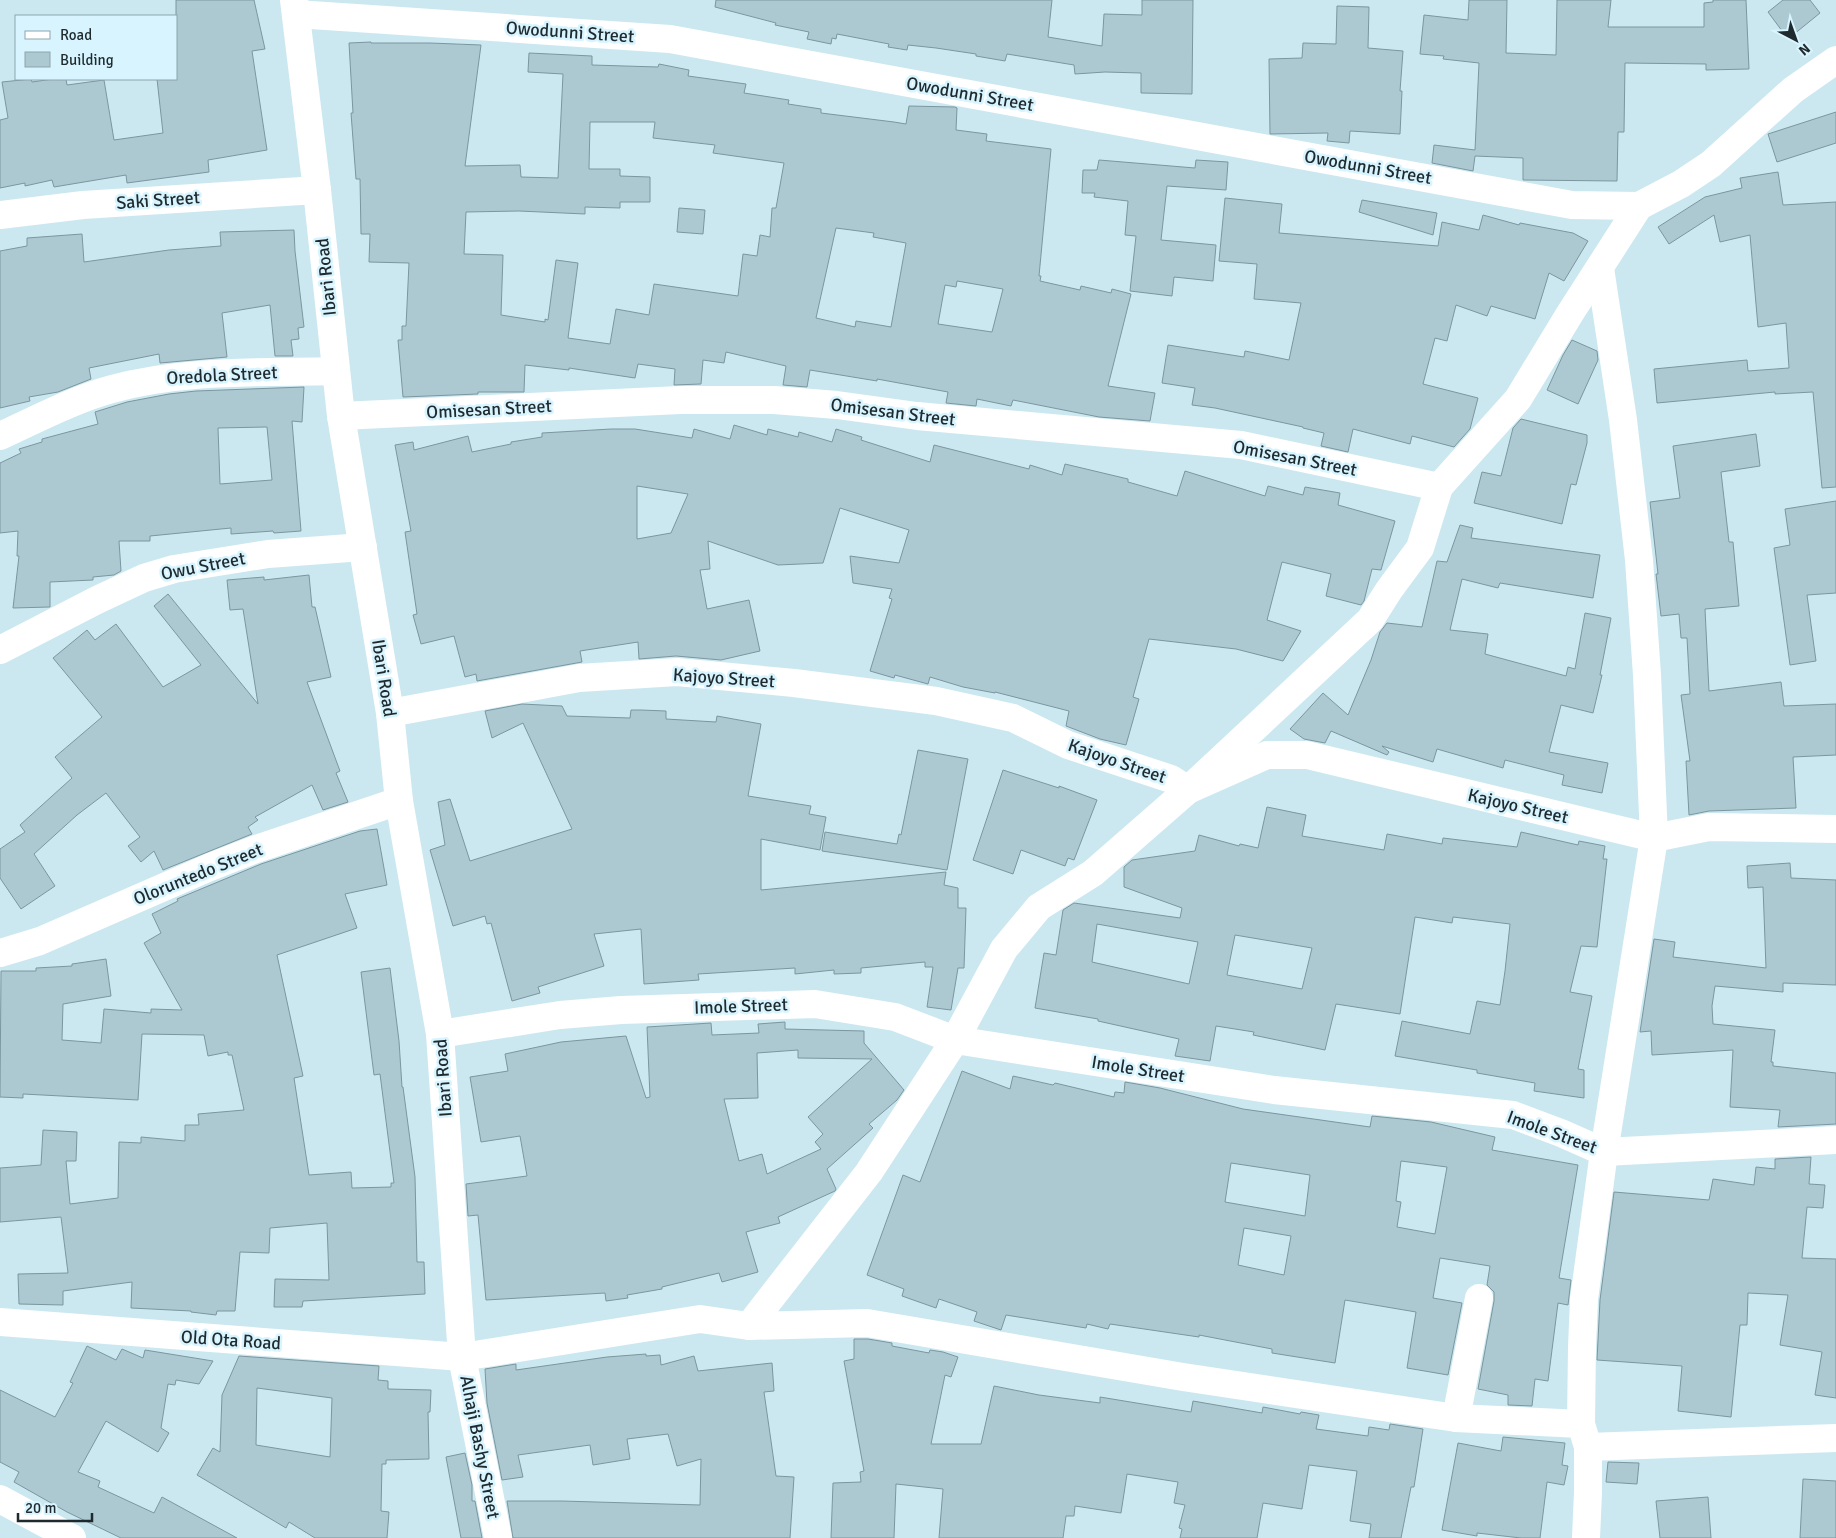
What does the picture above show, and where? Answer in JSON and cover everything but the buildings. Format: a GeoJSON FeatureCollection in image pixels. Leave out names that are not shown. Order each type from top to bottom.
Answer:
{"type":"FeatureCollection","features":[{"type":"Feature","properties":{"kind":"street","name":"Ibari Road"},"geometry":{"type":"LineString","coordinates":[[295,7],[318,190],[341,416],[390,713],[399,801],[440,1034],[462,1357]]}},
{"type":"Feature","properties":{"kind":"street","name":"Owodunni Street"},"geometry":{"type":"LineString","coordinates":[[295,7],[670,39],[1572,205],[1639,206]]}},
{"type":"Feature","properties":{"kind":"street"},"geometry":{"type":"LineString","coordinates":[[749,1326],[869,1172],[955,1040],[1004,949],[1039,907],[1092,872],[1188,790],[1370,620],[1389,590],[1420,548],[1439,487],[1518,400],[1569,315],[1639,206],[1681,184],[1710,164],[1793,90],[1836,60]]}},
{"type":"Feature","properties":{"kind":"street","name":"Saki Street"},"geometry":{"type":"LineString","coordinates":[[0,216],[83,205],[318,190]]}},
{"type":"Feature","properties":{"kind":"street"},"geometry":{"type":"LineString","coordinates":[[1586,1538],[1588,1492],[1584,1435],[1582,1348],[1584,1299],[1604,1152],[1654,838],[1647,675],[1639,560],[1623,420],[1600,268]]}},
{"type":"Feature","properties":{"kind":"street","name":"Oredola Street"},"geometry":{"type":"LineString","coordinates":[[0,436],[49,413],[111,389],[153,379],[188,374],[335,371]]}},
{"type":"Feature","properties":{"kind":"street","name":"Omisesan Street"},"geometry":{"type":"LineString","coordinates":[[341,416],[680,400],[774,400],[837,405],[927,417],[1241,445],[1439,487]]}},
{"type":"Feature","properties":{"kind":"street","name":"Owu Street"},"geometry":{"type":"LineString","coordinates":[[0,650],[144,578],[174,569],[268,554],[363,547]]}},
{"type":"Feature","properties":{"kind":"street","name":"Kajoyo Street"},"geometry":{"type":"LineString","coordinates":[[390,713],[579,678],[677,672],[784,682],[936,701],[1013,718],[1068,745],[1171,779],[1188,790],[1267,756],[1308,756],[1654,838],[1709,827],[1836,829]]}},
{"type":"Feature","properties":{"kind":"street","name":"Oloruntedo Street"},"geometry":{"type":"LineString","coordinates":[[0,953],[40,941],[256,849],[399,801]]}},
{"type":"Feature","properties":{"kind":"street","name":"Imole Street"},"geometry":{"type":"LineString","coordinates":[[440,1034],[560,1015],[621,1010],[815,1004],[895,1017],[955,1040],[1274,1090],[1513,1114],[1604,1152],[1836,1140]]}},
{"type":"Feature","properties":{"kind":"street"},"geometry":{"type":"LineString","coordinates":[[1456,1418],[1479,1298]]}},
{"type":"Feature","properties":{"kind":"street","name":"Old Ota Road"},"geometry":{"type":"LineString","coordinates":[[0,1322],[462,1357],[700,1319],[749,1326],[867,1323],[1182,1376],[1456,1418],[1584,1435],[1836,1438]]}},
{"type":"Feature","properties":{"kind":"street","name":"Alhaji Bashy Street"},"geometry":{"type":"LineString","coordinates":[[462,1357],[498,1538]]}},
{"type":"Feature","properties":{"kind":"street"},"geometry":{"type":"LineString","coordinates":[[0,1499],[72,1538]]}}]}
